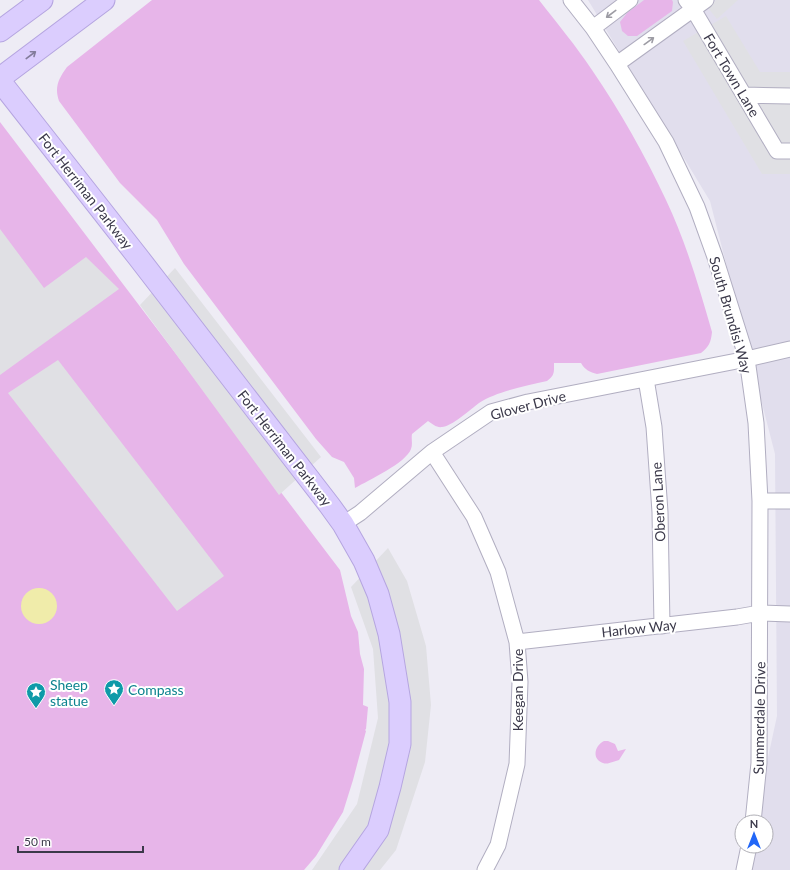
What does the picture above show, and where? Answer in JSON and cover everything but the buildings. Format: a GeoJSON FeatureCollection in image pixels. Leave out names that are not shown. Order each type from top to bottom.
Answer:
{"type":"FeatureCollection","features":[{"type":"Feature","properties":{"kind":"street"},"geometry":{"type":"LineString","coordinates":[[0,32],[42,0]]}},
{"type":"Feature","properties":{"kind":"street"},"geometry":{"type":"LineString","coordinates":[[0,78],[104,0]]}},
{"type":"Feature","properties":{"kind":"street","name":"South Brundisi Way"},"geometry":{"type":"LineString","coordinates":[[571,0],[618,64],[666,142],[697,207],[715,257],[747,359],[756,423],[760,501],[760,613]]}},
{"type":"Feature","properties":{"kind":"street"},"geometry":{"type":"LineString","coordinates":[[593,28],[630,0]]}},
{"type":"Feature","properties":{"kind":"street"},"geometry":{"type":"LineString","coordinates":[[618,64],[690,5],[706,0]]}},
{"type":"Feature","properties":{"kind":"street","name":"Fort Town Lane"},"geometry":{"type":"LineString","coordinates":[[690,5],[744,95],[783,150]]}},
{"type":"Feature","properties":{"kind":"street","name":"Fort Herriman Parkway"},"geometry":{"type":"LineString","coordinates":[[0,81],[138,257],[343,524],[364,561],[378,594],[389,634],[400,702],[400,744],[378,830],[350,870]]}},
{"type":"Feature","properties":{"kind":"street"},"geometry":{"type":"LineString","coordinates":[[744,95],[790,96]]}},
{"type":"Feature","properties":{"kind":"street","name":"Glover Drive"},"geometry":{"type":"LineString","coordinates":[[343,524],[360,514],[432,452],[491,412],[528,402],[747,359],[790,349]]}},
{"type":"Feature","properties":{"kind":"street","name":"Oberon Lane"},"geometry":{"type":"LineString","coordinates":[[646,379],[654,427],[660,512],[662,626]]}},
{"type":"Feature","properties":{"kind":"street","name":"Keegan Drive"},"geometry":{"type":"LineString","coordinates":[[432,452],[474,517],[498,572],[517,642],[520,682],[517,764],[498,845],[485,870]]}},
{"type":"Feature","properties":{"kind":"street"},"geometry":{"type":"LineString","coordinates":[[760,501],[790,501]]}},
{"type":"Feature","properties":{"kind":"street","name":"Harlow Way"},"geometry":{"type":"LineString","coordinates":[[517,642],[662,626],[760,613],[790,614]]}},
{"type":"Feature","properties":{"kind":"street","name":"Summerdale Drive"},"geometry":{"type":"LineString","coordinates":[[755,814],[759,763],[760,613]]}},
{"type":"Feature","properties":{"kind":"street"},"geometry":{"type":"LineString","coordinates":[[744,870],[747,854]]}},
{"type":"Feature","properties":{"kind":"shaded area"},"geometry":{"type":"Polygon","coordinates":[[[152,0],[539,0],[580,52],[612,101],[641,150],[658,183],[680,232],[692,265],[712,332],[708,346],[701,353],[597,374],[588,370],[581,363],[554,363],[554,373],[547,381],[512,389],[494,395],[479,403],[456,421],[446,426],[438,427],[428,421],[412,434],[411,449],[402,460],[386,471],[355,488],[354,478],[344,462],[332,457],[316,439],[184,264],[157,220],[120,183],[59,101],[57,87],[67,67],[152,0]]]}},
{"type":"Feature","properties":{"kind":"shaded area"},"geometry":{"type":"Polygon","coordinates":[[[588,0],[790,0],[790,870],[744,870],[747,854],[774,854],[774,814],[756,814],[777,716],[775,454],[710,201],[588,0]]]}},
{"type":"Feature","properties":{"kind":"shaded area"},"geometry":{"type":"Polygon","coordinates":[[[644,0],[672,0],[672,11],[637,36],[628,36],[622,31],[620,22],[627,13],[644,0]]]}},
{"type":"Feature","properties":{"kind":"shaded area"},"geometry":{"type":"Polygon","coordinates":[[[716,0],[738,0],[717,19],[708,8],[716,0]]]}},
{"type":"Feature","properties":{"kind":"shaded area"},"geometry":{"type":"Polygon","coordinates":[[[726,16],[760,72],[790,72],[790,174],[762,174],[683,41],[726,16]]]}},
{"type":"Feature","properties":{"kind":"shaded area"},"geometry":{"type":"Polygon","coordinates":[[[0,122],[340,570],[351,616],[358,632],[360,654],[364,669],[363,705],[368,707],[366,731],[343,812],[316,856],[304,870],[0,870],[0,122]]]}},
{"type":"Feature","properties":{"kind":"shaded area"},"geometry":{"type":"Polygon","coordinates":[[[0,229],[44,288],[86,257],[119,289],[0,375],[0,229]]]}},
{"type":"Feature","properties":{"kind":"shaded area"},"geometry":{"type":"Polygon","coordinates":[[[175,268],[321,457],[279,495],[140,305],[175,268]]]}},
{"type":"Feature","properties":{"kind":"shaded area"},"geometry":{"type":"Polygon","coordinates":[[[58,360],[224,576],[177,611],[8,393],[58,360]]]}},
{"type":"Feature","properties":{"kind":"shaded area"},"geometry":{"type":"Polygon","coordinates":[[[388,548],[407,581],[426,646],[431,705],[425,762],[396,850],[380,870],[312,870],[357,804],[378,718],[373,649],[351,587],[388,548]]]}},
{"type":"Feature","properties":{"kind":"shaded area"},"geometry":{"type":"Polygon","coordinates":[[[43,588],[52,593],[56,599],[56,613],[52,619],[43,624],[35,624],[26,619],[22,613],[21,602],[26,593],[32,589],[43,588]]]}},
{"type":"Feature","properties":{"kind":"shaded area"},"geometry":{"type":"Polygon","coordinates":[[[604,741],[615,744],[618,751],[626,749],[619,760],[609,763],[599,761],[596,752],[598,746],[604,741]]]}},
{"type":"Feature","properties":{"kind":"place","name":"Compass"},"geometry":{"type":"Point","coordinates":[114,706]}},
{"type":"Feature","properties":{"kind":"place","name":"Sheep statue"},"geometry":{"type":"Point","coordinates":[36,709]}}]}
